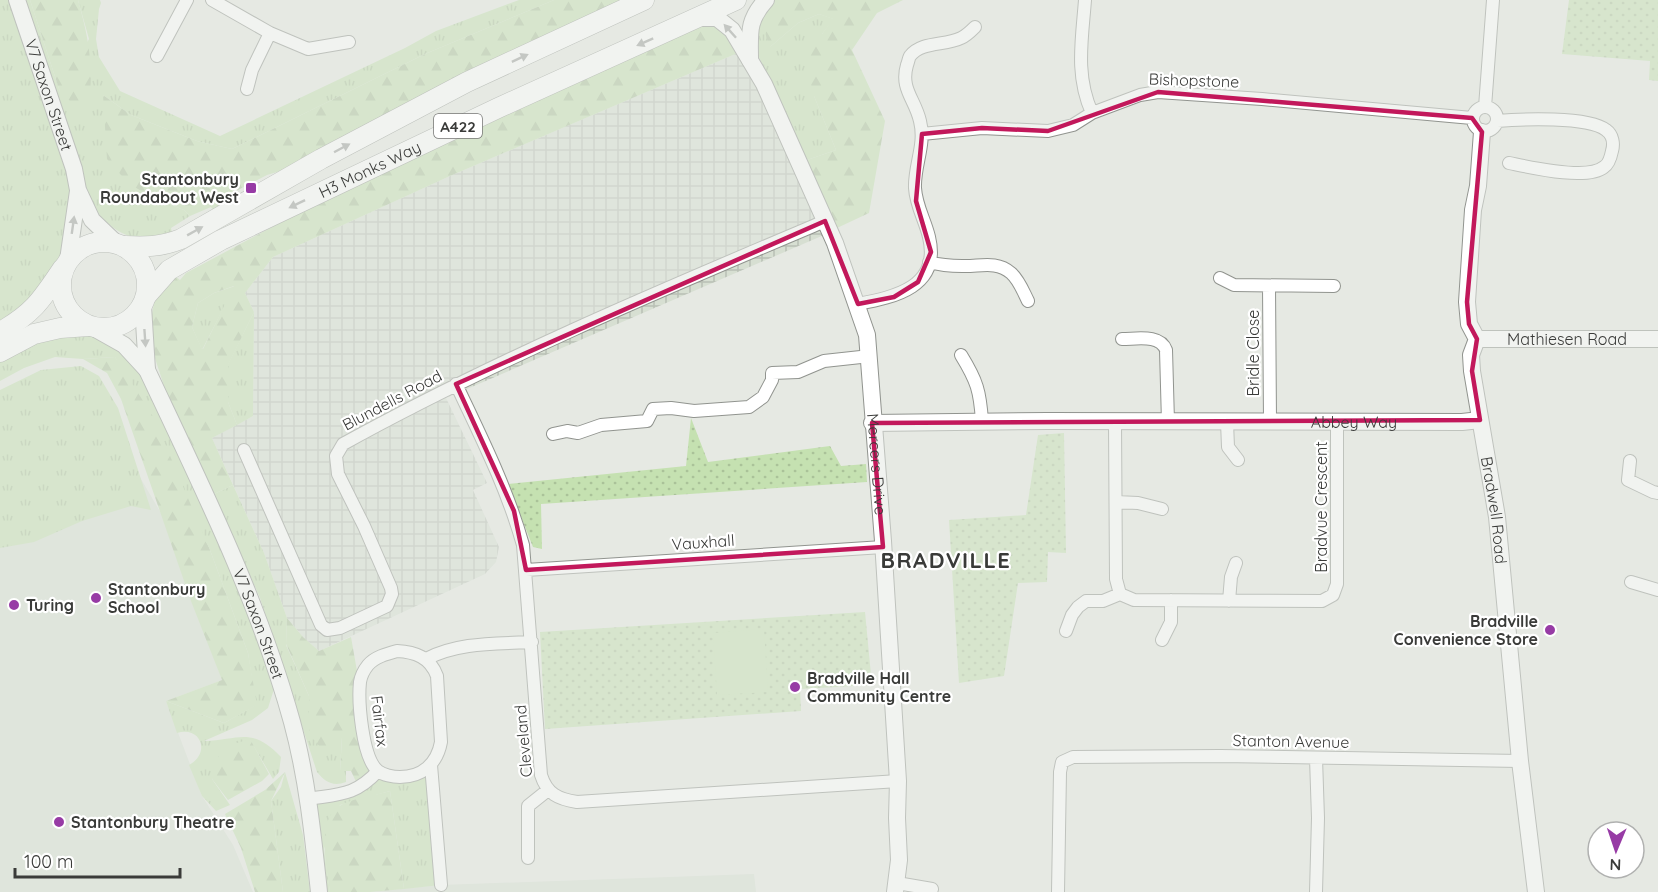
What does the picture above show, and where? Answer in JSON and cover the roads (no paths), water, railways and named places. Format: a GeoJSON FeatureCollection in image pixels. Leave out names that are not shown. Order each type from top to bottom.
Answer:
{"type":"FeatureCollection","features":[{"type":"Feature","properties":{"kind":"main road","name":"H3 Monks Way"},"geometry":{"type":"LineString","coordinates":[[120,244],[151,247],[173,242],[321,159],[466,82],[644,0]]}},
{"type":"Feature","properties":{"kind":"main road","name":"H3 Monks Way"},"geometry":{"type":"LineString","coordinates":[[145,301],[169,270],[221,240],[498,108],[736,0]]}},
{"type":"Feature","properties":{"kind":"main road","name":"A422"},"geometry":{"type":"LineString","coordinates":[[0,352],[24,329],[66,263],[78,250],[89,244],[103,241],[120,244]]}},
{"type":"Feature","properties":{"kind":"main road"},"geometry":{"type":"LineString","coordinates":[[120,244],[136,255],[144,267],[148,281],[145,301]]}},
{"type":"Feature","properties":{"kind":"main road"},"geometry":{"type":"LineString","coordinates":[[66,263],[60,283],[63,301],[73,316],[90,326]]}},
{"type":"Feature","properties":{"kind":"main road","name":"A422"},"geometry":{"type":"LineString","coordinates":[[0,332],[24,329],[34,334],[60,328],[90,326],[107,328],[121,325],[134,317],[145,301]]}},
{"type":"Feature","properties":{"kind":"street","name":"V7 Saxon Street"},"geometry":{"type":"LineString","coordinates":[[17,0],[72,163],[77,185],[92,220],[120,244]]}},
{"type":"Feature","properties":{"kind":"street"},"geometry":{"type":"LineString","coordinates":[[157,56],[187,0]]}},
{"type":"Feature","properties":{"kind":"street"},"geometry":{"type":"LineString","coordinates":[[212,0],[227,4],[270,33],[308,50],[349,42]]}},
{"type":"Feature","properties":{"kind":"street"},"geometry":{"type":"LineString","coordinates":[[750,62],[750,31],[754,14],[766,0]]}},
{"type":"Feature","properties":{"kind":"street"},"geometry":{"type":"LineString","coordinates":[[1085,0],[1080,73],[1084,96],[1092,113]]}},
{"type":"Feature","properties":{"kind":"street"},"geometry":{"type":"LineString","coordinates":[[1485,107],[1493,0]]}},
{"type":"Feature","properties":{"kind":"street","name":"Mercers Drive"},"geometry":{"type":"LineString","coordinates":[[698,18],[717,18],[732,30],[764,84],[825,221],[858,304],[867,335],[898,781],[899,860],[896,888]]}},
{"type":"Feature","properties":{"kind":"street"},"geometry":{"type":"LineString","coordinates":[[858,304],[894,297],[906,291],[918,282],[929,262],[930,240],[916,201],[915,189],[922,134],[920,120],[905,87],[905,73],[910,57],[924,46],[963,38],[975,27]]}},
{"type":"Feature","properties":{"kind":"street"},"geometry":{"type":"LineString","coordinates":[[247,89],[252,70],[270,33]]}},
{"type":"Feature","properties":{"kind":"street","name":"Bishopstone"},"geometry":{"type":"LineString","coordinates":[[922,134],[982,128],[1048,131],[1073,125],[1092,113],[1140,95],[1158,92],[1274,100],[1477,125]]}},
{"type":"Feature","properties":{"kind":"street"},"geometry":{"type":"LineString","coordinates":[[1485,107],[1494,111],[1497,121],[1492,129],[1477,125],[1478,109],[1485,107]]}},
{"type":"Feature","properties":{"kind":"street"},"geometry":{"type":"LineString","coordinates":[[1497,121],[1540,119],[1594,124],[1607,130],[1611,135],[1613,145],[1609,161],[1598,171],[1577,173],[1509,163]]}},
{"type":"Feature","properties":{"kind":"street","name":"Bradwell Road"},"geometry":{"type":"LineString","coordinates":[[1477,125],[1478,186],[1473,210],[1467,302],[1469,324],[1477,339],[1471,355],[1472,371],[1497,517],[1520,761],[1536,892]]}},
{"type":"Feature","properties":{"kind":"street","name":"V7 Saxon Street"},"geometry":{"type":"LineString","coordinates":[[66,263],[77,185]]}},
{"type":"Feature","properties":{"kind":"street","name":"Blundells Road"},"geometry":{"type":"LineString","coordinates":[[244,450],[321,625],[327,630],[340,628],[387,606],[392,594],[364,526],[338,474],[336,456],[343,444],[456,384],[825,221]]}},
{"type":"Feature","properties":{"kind":"street"},"geometry":{"type":"LineString","coordinates":[[929,262],[943,266],[991,264],[1003,267],[1017,279],[1028,301]]}},
{"type":"Feature","properties":{"kind":"street","name":"Bridle Close"},"geometry":{"type":"LineString","coordinates":[[1220,278],[1234,285],[1334,286]]}},
{"type":"Feature","properties":{"kind":"street","name":"Bridle Close"},"geometry":{"type":"LineString","coordinates":[[1269,286],[1269,421]]}},
{"type":"Feature","properties":{"kind":"street","name":"V7 Saxon Street"},"geometry":{"type":"LineString","coordinates":[[145,301],[147,370]]}},
{"type":"Feature","properties":{"kind":"street","name":"V7 Saxon Street"},"geometry":{"type":"LineString","coordinates":[[90,326],[124,345],[147,370],[252,601],[295,738],[308,799],[319,892]]}},
{"type":"Feature","properties":{"kind":"street"},"geometry":{"type":"LineString","coordinates":[[1122,339],[1156,339],[1164,343],[1168,422]]}},
{"type":"Feature","properties":{"kind":"street","name":"Mathiesen Road"},"geometry":{"type":"LineString","coordinates":[[1477,339],[1658,339]]}},
{"type":"Feature","properties":{"kind":"street"},"geometry":{"type":"LineString","coordinates":[[961,355],[974,375],[981,393],[982,421]]}},
{"type":"Feature","properties":{"kind":"street"},"geometry":{"type":"LineString","coordinates":[[553,434],[567,431],[578,433],[601,425],[647,421],[653,409],[671,408],[694,411],[749,407],[763,397],[772,380],[772,368],[798,372],[824,361],[870,356]]}},
{"type":"Feature","properties":{"kind":"street","name":"Cleveland"},"geometry":{"type":"LineString","coordinates":[[456,384],[503,483],[523,544],[541,775],[548,790],[563,799],[577,802],[898,781]]}},
{"type":"Feature","properties":{"kind":"street","name":"Abbey Way"},"geometry":{"type":"LineString","coordinates":[[872,423],[982,421],[1462,422],[1480,420]]}},
{"type":"Feature","properties":{"kind":"street","name":"Bradvue Crescent"},"geometry":{"type":"LineString","coordinates":[[1066,631],[1078,607],[1086,602],[1102,601],[1120,594],[1134,600],[1229,601],[1322,601],[1333,595],[1337,584],[1337,421]]}},
{"type":"Feature","properties":{"kind":"street"},"geometry":{"type":"LineString","coordinates":[[1115,422],[1116,579],[1120,594]]}},
{"type":"Feature","properties":{"kind":"street"},"geometry":{"type":"LineString","coordinates":[[1227,422],[1228,447],[1238,460]]}},
{"type":"Feature","properties":{"kind":"street"},"geometry":{"type":"LineString","coordinates":[[1630,461],[1628,480],[1658,493]]}},
{"type":"Feature","properties":{"kind":"street"},"geometry":{"type":"LineString","coordinates":[[1116,502],[1138,503],[1162,509]]}},
{"type":"Feature","properties":{"kind":"street","name":"Vauxhall"},"geometry":{"type":"LineString","coordinates":[[526,570],[883,547]]}},
{"type":"Feature","properties":{"kind":"street"},"geometry":{"type":"LineString","coordinates":[[1229,601],[1231,577],[1236,563]]}},
{"type":"Feature","properties":{"kind":"street"},"geometry":{"type":"LineString","coordinates":[[1631,582],[1658,590]]}},
{"type":"Feature","properties":{"kind":"street"},"geometry":{"type":"LineString","coordinates":[[1162,640],[1171,622],[1172,600]]}},
{"type":"Feature","properties":{"kind":"street"},"geometry":{"type":"LineString","coordinates":[[441,885],[431,765],[437,757],[441,742],[437,676],[433,666],[426,659],[449,648],[532,642]]}},
{"type":"Feature","properties":{"kind":"street","name":"Fairfax"},"geometry":{"type":"LineString","coordinates":[[426,659],[413,653],[397,651],[373,661],[362,676],[360,699],[366,749],[368,757],[378,771],[396,777],[408,777],[418,775],[431,765]]}},
{"type":"Feature","properties":{"kind":"street","name":"Stanton Avenue"},"geometry":{"type":"LineString","coordinates":[[1058,892],[1060,772],[1062,762],[1073,757],[1220,756],[1520,761]]}},
{"type":"Feature","properties":{"kind":"street"},"geometry":{"type":"LineString","coordinates":[[1316,758],[1318,818],[1316,892]]}},
{"type":"Feature","properties":{"kind":"street","name":"Fairfax"},"geometry":{"type":"LineString","coordinates":[[308,799],[351,792],[366,784],[378,771]]}},
{"type":"Feature","properties":{"kind":"street"},"geometry":{"type":"LineString","coordinates":[[528,858],[528,806],[548,790]]}},
{"type":"Feature","properties":{"kind":"street"},"geometry":{"type":"LineString","coordinates":[[896,888],[932,890]]}},
{"type":"Feature","properties":{"kind":"place","name":"Stantonbury Roundabout West"},"geometry":{"type":"Point","coordinates":[251,188]}},
{"type":"Feature","properties":{"kind":"place","name":"Stantonbury School"},"geometry":{"type":"Point","coordinates":[96,598]}},
{"type":"Feature","properties":{"kind":"place","name":"Turing"},"geometry":{"type":"Point","coordinates":[14,605]}},
{"type":"Feature","properties":{"kind":"place","name":"Bradville Convenience Store"},"geometry":{"type":"Point","coordinates":[1550,630]}},
{"type":"Feature","properties":{"kind":"place","name":"Bradville Hall Community Centre"},"geometry":{"type":"Point","coordinates":[795,687]}},
{"type":"Feature","properties":{"kind":"place","name":"Stantonbury Theatre"},"geometry":{"type":"Point","coordinates":[59,822]}},
{"type":"Feature","properties":{"kind":"district","name":"BRADVILLE"},"geometry":{"type":"Point","coordinates":[946,560]}}]}
